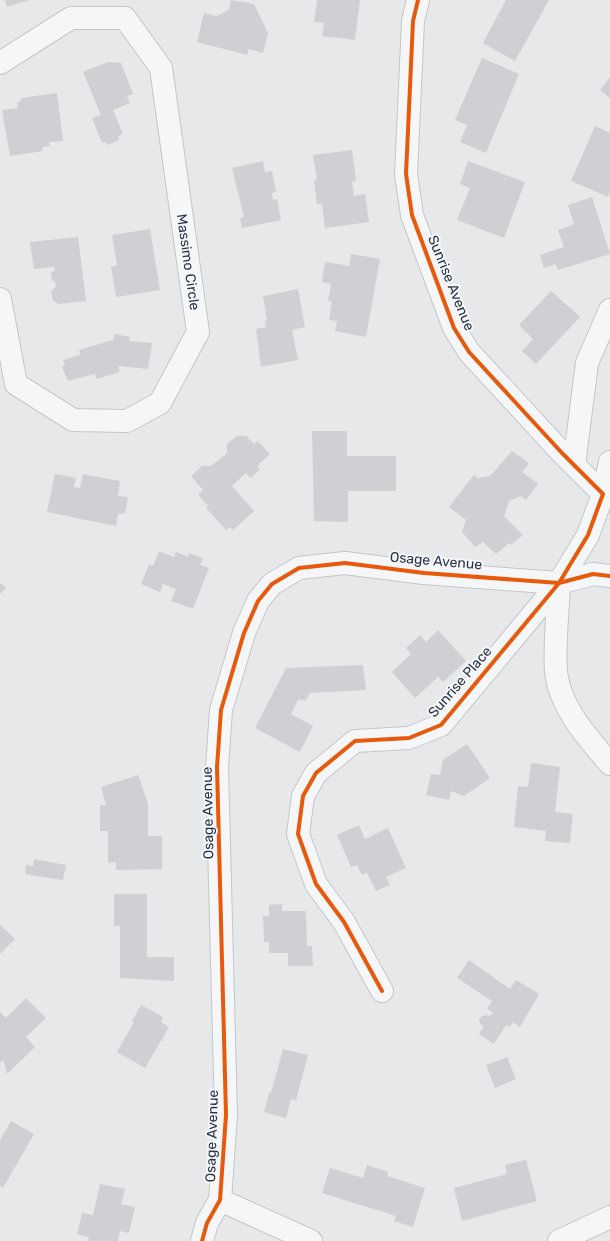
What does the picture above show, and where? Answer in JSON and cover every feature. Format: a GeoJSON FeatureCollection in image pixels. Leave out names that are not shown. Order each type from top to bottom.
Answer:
{"type":"FeatureCollection","features":[{"type":"Feature","properties":{"kind":"street","name":"Sunrise Avenue"},"geometry":{"type":"LineString","coordinates":[[418,0],[413,21],[406,174],[412,215],[454,328],[469,352],[603,494]]}},
{"type":"Feature","properties":{"kind":"street","name":"Massimo Circle"},"geometry":{"type":"LineString","coordinates":[[0,63],[71,18],[125,18],[161,68],[198,332],[160,403],[127,421],[73,420],[16,384],[0,299]]}},
{"type":"Feature","properties":{"kind":"street"},"geometry":{"type":"LineString","coordinates":[[574,465],[587,363],[610,310]]}},
{"type":"Feature","properties":{"kind":"street"},"geometry":{"type":"LineString","coordinates":[[610,462],[603,494],[588,535],[559,583],[556,673],[564,700],[580,728],[610,764]]}},
{"type":"Feature","properties":{"kind":"street","name":"Osage Avenue"},"geometry":{"type":"LineString","coordinates":[[220,1200],[226,1115],[217,767],[221,710],[244,633],[258,601],[272,584],[299,568],[346,563],[424,573],[559,583],[593,574],[610,576]]}},
{"type":"Feature","properties":{"kind":"street","name":"Sunrise Place"},"geometry":{"type":"LineString","coordinates":[[382,991],[344,922],[316,884],[298,834],[303,796],[316,773],[355,741],[409,738],[441,725],[559,583]]}},
{"type":"Feature","properties":{"kind":"street"},"geometry":{"type":"LineString","coordinates":[[202,1241],[207,1222],[220,1200],[311,1241]]}},
{"type":"Feature","properties":{"kind":"street"},"geometry":{"type":"LineString","coordinates":[[559,1241],[610,1217]]}},
{"type":"Feature","properties":{"kind":"building"},"geometry":{"type":"Polygon","coordinates":[[[5,0],[30,0],[7,7],[5,0]]]}},
{"type":"Feature","properties":{"kind":"building"},"geometry":{"type":"Polygon","coordinates":[[[231,0],[254,4],[268,33],[263,53],[249,49],[247,55],[197,42],[204,13],[216,16],[229,10],[231,0]]]}},
{"type":"Feature","properties":{"kind":"building"},"geometry":{"type":"Polygon","coordinates":[[[317,0],[360,0],[355,40],[322,36],[324,23],[314,22],[317,0]]]}},
{"type":"Feature","properties":{"kind":"building"},"geometry":{"type":"Polygon","coordinates":[[[506,0],[549,0],[515,61],[483,43],[506,0]]]}},
{"type":"Feature","properties":{"kind":"building"},"geometry":{"type":"Polygon","coordinates":[[[482,58],[519,74],[486,153],[460,142],[467,125],[455,120],[482,58]]]}},
{"type":"Feature","properties":{"kind":"building"},"geometry":{"type":"Polygon","coordinates":[[[108,62],[121,63],[133,94],[127,96],[130,103],[113,110],[123,134],[118,136],[119,140],[108,145],[106,142],[102,143],[92,118],[101,115],[83,72],[108,62]]]}},
{"type":"Feature","properties":{"kind":"building"},"geometry":{"type":"Polygon","coordinates":[[[610,77],[610,98],[600,90],[610,77]]]}},
{"type":"Feature","properties":{"kind":"building"},"geometry":{"type":"Polygon","coordinates":[[[57,93],[63,141],[49,142],[50,146],[42,147],[43,151],[10,156],[2,110],[18,108],[17,102],[21,101],[21,98],[57,93]]]}},
{"type":"Feature","properties":{"kind":"building"},"geometry":{"type":"Polygon","coordinates":[[[595,126],[610,133],[610,192],[608,197],[571,181],[595,126]]]}},
{"type":"Feature","properties":{"kind":"building"},"geometry":{"type":"Polygon","coordinates":[[[352,150],[356,180],[352,182],[354,196],[365,194],[369,222],[325,228],[322,204],[317,204],[314,181],[317,180],[313,155],[352,150]]]}},
{"type":"Feature","properties":{"kind":"building"},"geometry":{"type":"Polygon","coordinates":[[[263,161],[265,172],[272,171],[276,192],[272,193],[273,200],[277,199],[281,220],[242,228],[240,218],[244,217],[232,168],[263,161]]]}},
{"type":"Feature","properties":{"kind":"building"},"geometry":{"type":"Polygon","coordinates":[[[468,161],[525,182],[504,238],[457,220],[470,188],[460,184],[468,161]]]}},
{"type":"Feature","properties":{"kind":"building"},"geometry":{"type":"Polygon","coordinates":[[[592,197],[610,254],[558,270],[556,264],[544,268],[540,255],[564,247],[558,230],[574,224],[568,205],[592,197]]]}},
{"type":"Feature","properties":{"kind":"building"},"geometry":{"type":"Polygon","coordinates":[[[150,229],[160,290],[116,297],[111,267],[117,265],[112,235],[150,229]]]}},
{"type":"Feature","properties":{"kind":"building"},"geometry":{"type":"Polygon","coordinates":[[[78,237],[86,301],[59,304],[53,301],[51,291],[56,287],[55,281],[52,281],[51,272],[55,271],[54,267],[34,269],[30,242],[78,237]]]}},
{"type":"Feature","properties":{"kind":"building"},"geometry":{"type":"Polygon","coordinates":[[[351,254],[380,259],[366,337],[335,331],[337,321],[329,320],[332,301],[328,301],[331,284],[322,282],[325,262],[349,266],[351,254]]]}},
{"type":"Feature","properties":{"kind":"building"},"geometry":{"type":"Polygon","coordinates":[[[298,289],[305,327],[292,330],[298,360],[261,367],[256,329],[266,327],[265,321],[267,320],[263,296],[298,289]]]}},
{"type":"Feature","properties":{"kind":"building"},"geometry":{"type":"Polygon","coordinates":[[[551,291],[580,317],[536,364],[522,351],[533,339],[519,325],[551,291]]]}},
{"type":"Feature","properties":{"kind":"building"},"geometry":{"type":"Polygon","coordinates":[[[115,334],[130,337],[129,341],[152,343],[148,369],[118,366],[120,372],[96,379],[95,374],[68,381],[62,367],[65,364],[63,360],[80,355],[79,350],[113,340],[115,334]]]}},
{"type":"Feature","properties":{"kind":"building"},"geometry":{"type":"Polygon","coordinates":[[[312,431],[347,431],[347,456],[396,456],[396,491],[348,491],[348,522],[314,521],[312,431]]]}},
{"type":"Feature","properties":{"kind":"building"},"geometry":{"type":"Polygon","coordinates":[[[237,436],[246,436],[254,444],[258,441],[270,454],[257,466],[260,469],[251,478],[246,473],[232,486],[254,511],[233,530],[230,527],[226,530],[206,508],[208,506],[198,494],[203,490],[191,476],[202,466],[211,466],[225,455],[227,453],[227,444],[237,436]]]}},
{"type":"Feature","properties":{"kind":"building"},"geometry":{"type":"Polygon","coordinates":[[[512,451],[529,463],[522,472],[538,484],[526,500],[521,496],[509,501],[504,516],[523,535],[511,545],[509,543],[496,554],[483,542],[475,547],[462,532],[466,520],[449,507],[474,475],[478,478],[490,476],[512,451]]]}},
{"type":"Feature","properties":{"kind":"building"},"geometry":{"type":"Polygon","coordinates":[[[55,474],[76,478],[74,487],[80,488],[83,474],[120,481],[118,496],[128,497],[125,513],[118,514],[116,526],[47,512],[55,474]]]}},
{"type":"Feature","properties":{"kind":"building"},"geometry":{"type":"Polygon","coordinates":[[[159,551],[174,557],[176,552],[188,557],[189,553],[203,558],[200,565],[209,568],[193,609],[171,601],[176,589],[163,584],[160,592],[141,584],[149,564],[153,566],[159,551]]]}},
{"type":"Feature","properties":{"kind":"building"},"geometry":{"type":"Polygon","coordinates":[[[0,583],[6,588],[0,594],[0,583]]]}},
{"type":"Feature","properties":{"kind":"building"},"geometry":{"type":"Polygon","coordinates":[[[438,630],[466,661],[443,682],[438,677],[415,698],[392,672],[411,654],[406,648],[420,635],[426,642],[438,630]]]}},
{"type":"Feature","properties":{"kind":"building"},"geometry":{"type":"Polygon","coordinates":[[[363,665],[366,690],[310,693],[306,700],[298,700],[291,714],[313,726],[300,752],[255,728],[286,668],[363,665]]]}},
{"type":"Feature","properties":{"kind":"building"},"geometry":{"type":"Polygon","coordinates":[[[467,744],[490,778],[464,796],[451,791],[449,800],[426,795],[431,774],[440,775],[443,760],[467,744]]]}},
{"type":"Feature","properties":{"kind":"building"},"geometry":{"type":"Polygon","coordinates":[[[531,763],[560,767],[555,812],[573,814],[570,843],[545,841],[546,831],[514,827],[518,786],[528,787],[531,763]]]}},
{"type":"Feature","properties":{"kind":"building"},"geometry":{"type":"Polygon","coordinates":[[[138,775],[148,804],[148,836],[162,836],[162,869],[116,870],[116,862],[108,863],[108,831],[100,831],[100,805],[106,805],[101,787],[138,775]]]}},
{"type":"Feature","properties":{"kind":"building"},"geometry":{"type":"Polygon","coordinates":[[[359,825],[365,839],[388,828],[406,868],[386,877],[390,885],[376,891],[367,873],[362,875],[357,865],[351,867],[337,835],[359,825]]]}},
{"type":"Feature","properties":{"kind":"building"},"geometry":{"type":"Polygon","coordinates":[[[34,859],[66,865],[63,880],[25,874],[26,865],[33,866],[34,859]]]}},
{"type":"Feature","properties":{"kind":"building"},"geometry":{"type":"Polygon","coordinates":[[[114,894],[147,894],[147,957],[174,957],[174,981],[120,978],[120,926],[114,926],[114,894]]]}},
{"type":"Feature","properties":{"kind":"building"},"geometry":{"type":"Polygon","coordinates":[[[282,904],[282,911],[306,911],[307,946],[312,946],[313,966],[288,966],[288,953],[269,953],[269,942],[264,942],[263,916],[269,916],[269,905],[282,904]]]}},
{"type":"Feature","properties":{"kind":"building"},"geometry":{"type":"Polygon","coordinates":[[[0,925],[15,939],[0,954],[0,925]]]}},
{"type":"Feature","properties":{"kind":"building"},"geometry":{"type":"Polygon","coordinates":[[[469,960],[510,989],[516,980],[539,994],[520,1027],[513,1022],[510,1027],[506,1025],[494,1044],[479,1034],[484,1026],[480,1024],[479,1020],[482,1016],[490,1016],[493,1013],[487,1009],[492,1001],[457,978],[469,960]]]}},
{"type":"Feature","properties":{"kind":"building"},"geometry":{"type":"Polygon","coordinates":[[[26,998],[46,1018],[26,1037],[35,1047],[7,1074],[3,1060],[0,1063],[0,1012],[6,1018],[26,998]]]}},
{"type":"Feature","properties":{"kind":"building"},"geometry":{"type":"Polygon","coordinates":[[[141,1005],[163,1017],[161,1022],[169,1027],[145,1068],[117,1052],[134,1022],[132,1021],[141,1005]]]}},
{"type":"Feature","properties":{"kind":"building"},"geometry":{"type":"Polygon","coordinates":[[[283,1049],[308,1055],[296,1100],[291,1099],[286,1118],[264,1112],[269,1093],[271,1093],[283,1049]]]}},
{"type":"Feature","properties":{"kind":"building"},"geometry":{"type":"Polygon","coordinates":[[[507,1057],[516,1079],[495,1088],[486,1065],[507,1057]]]}},
{"type":"Feature","properties":{"kind":"building"},"geometry":{"type":"Polygon","coordinates":[[[11,1121],[34,1134],[3,1188],[0,1186],[0,1140],[11,1121]]]}},
{"type":"Feature","properties":{"kind":"building"},"geometry":{"type":"Polygon","coordinates":[[[526,1160],[537,1201],[462,1221],[454,1188],[507,1174],[505,1165],[526,1160]]]}},
{"type":"Feature","properties":{"kind":"building"},"geometry":{"type":"Polygon","coordinates":[[[367,1165],[388,1172],[387,1176],[425,1188],[413,1227],[394,1221],[396,1216],[322,1193],[330,1168],[363,1178],[367,1165]]]}},
{"type":"Feature","properties":{"kind":"building"},"geometry":{"type":"Polygon","coordinates":[[[100,1184],[125,1189],[121,1204],[135,1207],[129,1233],[120,1231],[118,1241],[88,1241],[89,1237],[77,1234],[82,1213],[93,1215],[100,1184]]]}},
{"type":"Feature","properties":{"kind":"cycle path"},"geometry":{"type":"LineString","coordinates":[[382,991],[344,922],[316,884],[298,834],[303,796],[316,773],[355,741],[409,738],[441,725],[559,583],[588,535],[603,494],[562,453],[469,352],[454,328],[412,215],[406,174],[413,21],[418,0]]}},
{"type":"Feature","properties":{"kind":"cycle path"},"geometry":{"type":"LineString","coordinates":[[202,1241],[207,1223],[220,1200],[226,1115],[217,767],[221,710],[244,633],[258,601],[272,584],[299,568],[345,563],[424,573],[559,583],[593,574],[610,576]]}}]}
